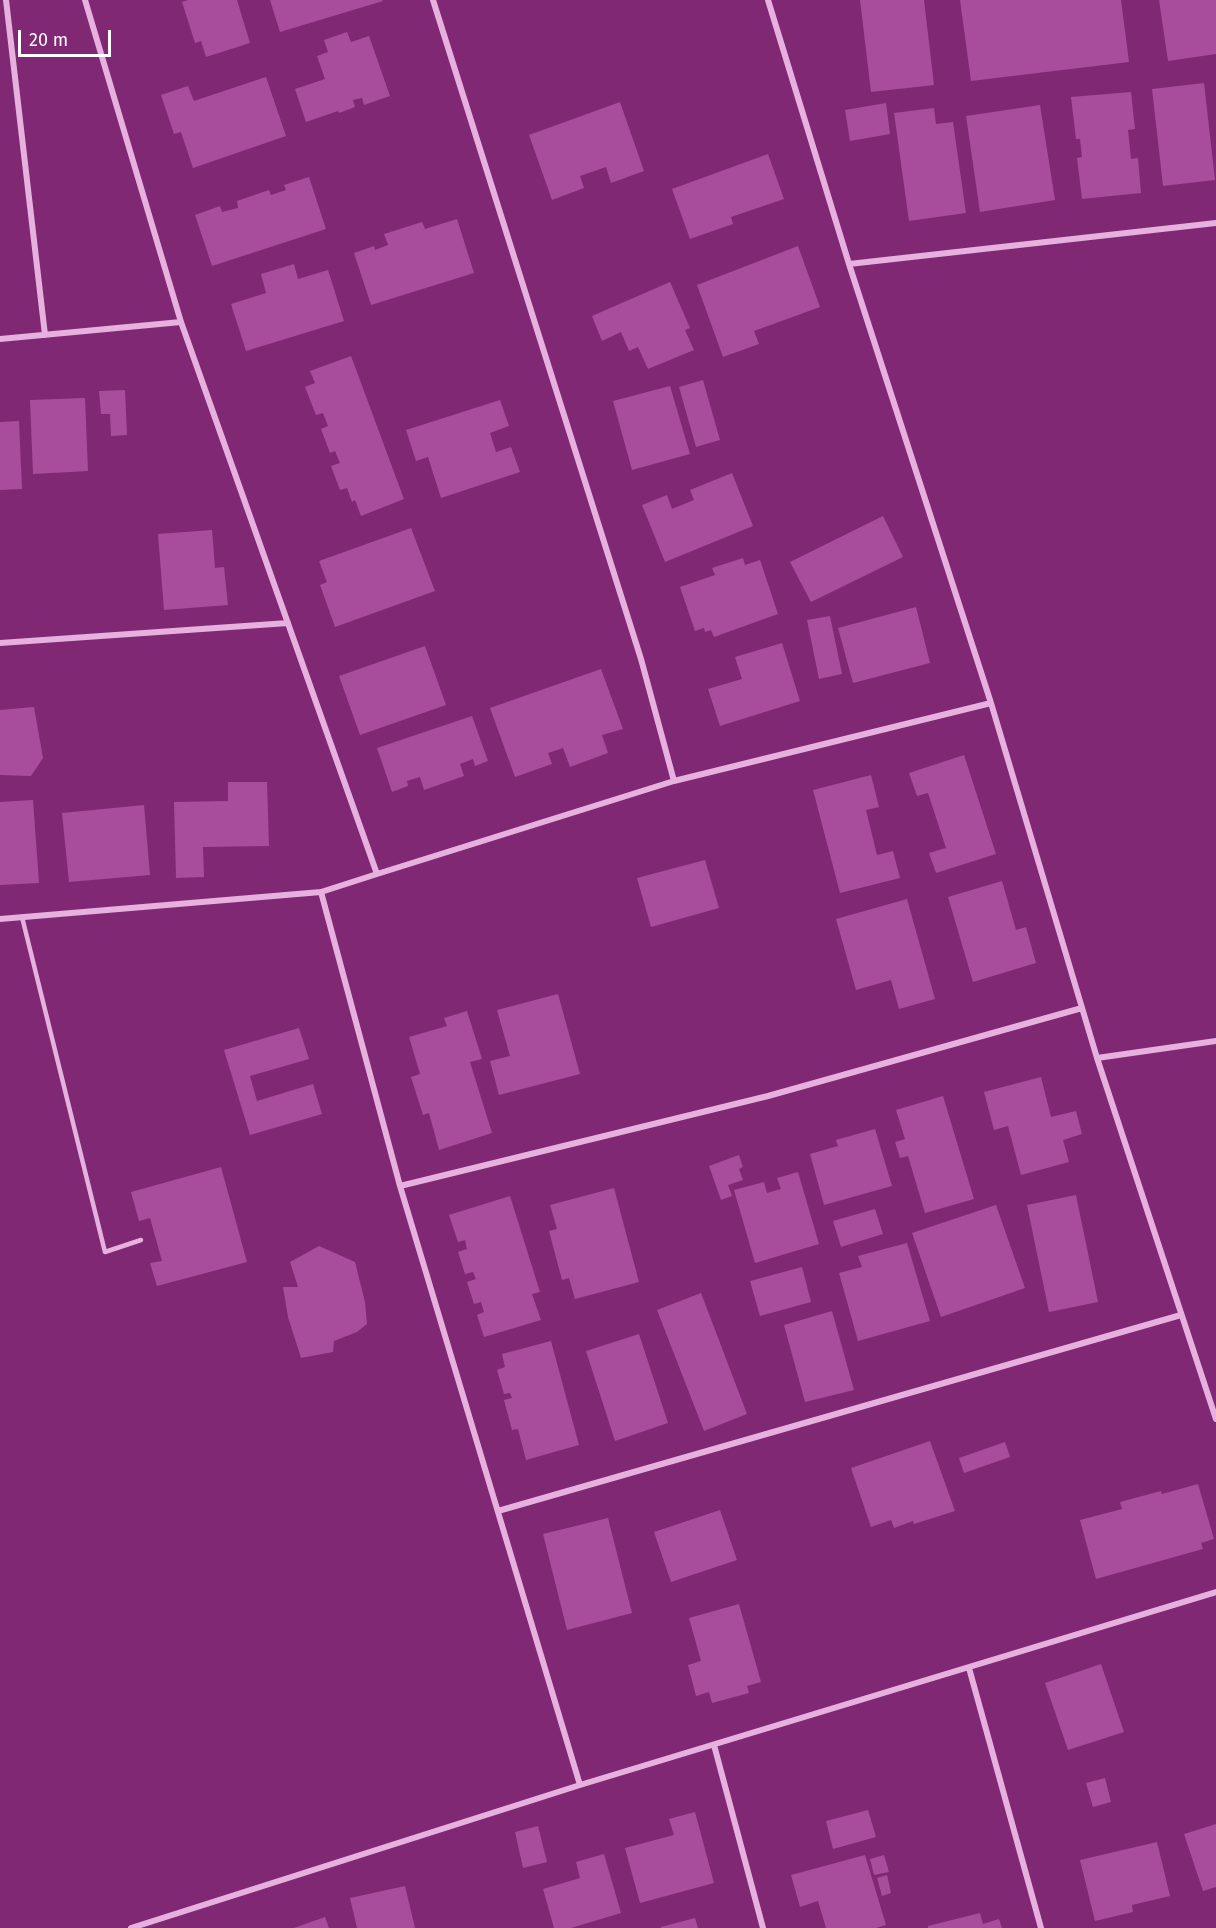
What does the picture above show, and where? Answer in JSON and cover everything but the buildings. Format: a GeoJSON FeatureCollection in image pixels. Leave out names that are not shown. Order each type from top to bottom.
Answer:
{"type":"FeatureCollection","features":[{"type":"Feature","properties":{"kind":"street"},"geometry":{"type":"LineString","coordinates":[[6,0],[45,335]]}},
{"type":"Feature","properties":{"kind":"street"},"geometry":{"type":"LineString","coordinates":[[85,0],[181,322],[377,874]]}},
{"type":"Feature","properties":{"kind":"street"},"geometry":{"type":"LineString","coordinates":[[433,0],[641,658],[674,781]]}},
{"type":"Feature","properties":{"kind":"street"},"geometry":{"type":"LineString","coordinates":[[768,0],[849,264],[991,704],[1097,1058],[1216,1419]]}},
{"type":"Feature","properties":{"kind":"street"},"geometry":{"type":"LineString","coordinates":[[849,264],[1216,223]]}},
{"type":"Feature","properties":{"kind":"street"},"geometry":{"type":"LineString","coordinates":[[0,339],[181,322]]}},
{"type":"Feature","properties":{"kind":"street"},"geometry":{"type":"LineString","coordinates":[[0,643],[288,623]]}},
{"type":"Feature","properties":{"kind":"street"},"geometry":{"type":"LineString","coordinates":[[0,919],[321,892],[674,781],[991,704]]}},
{"type":"Feature","properties":{"kind":"street"},"geometry":{"type":"LineString","coordinates":[[321,892],[400,1186],[580,1785]]}},
{"type":"Feature","properties":{"kind":"street"},"geometry":{"type":"LineString","coordinates":[[400,1186],[768,1096],[1082,1008]]}},
{"type":"Feature","properties":{"kind":"street"},"geometry":{"type":"LineString","coordinates":[[1097,1058],[1216,1041]]}},
{"type":"Feature","properties":{"kind":"street"},"geometry":{"type":"LineString","coordinates":[[498,1511],[1181,1315]]}},
{"type":"Feature","properties":{"kind":"street"},"geometry":{"type":"LineString","coordinates":[[131,1928],[580,1785],[1216,1592]]}},
{"type":"Feature","properties":{"kind":"street"},"geometry":{"type":"LineString","coordinates":[[969,1668],[1041,1928]]}},
{"type":"Feature","properties":{"kind":"street"},"geometry":{"type":"LineString","coordinates":[[714,1745],[763,1928]]}},
{"type":"Feature","properties":{"kind":"lane"},"geometry":{"type":"LineString","coordinates":[[22,917],[105,1251],[141,1240]]}}]}
